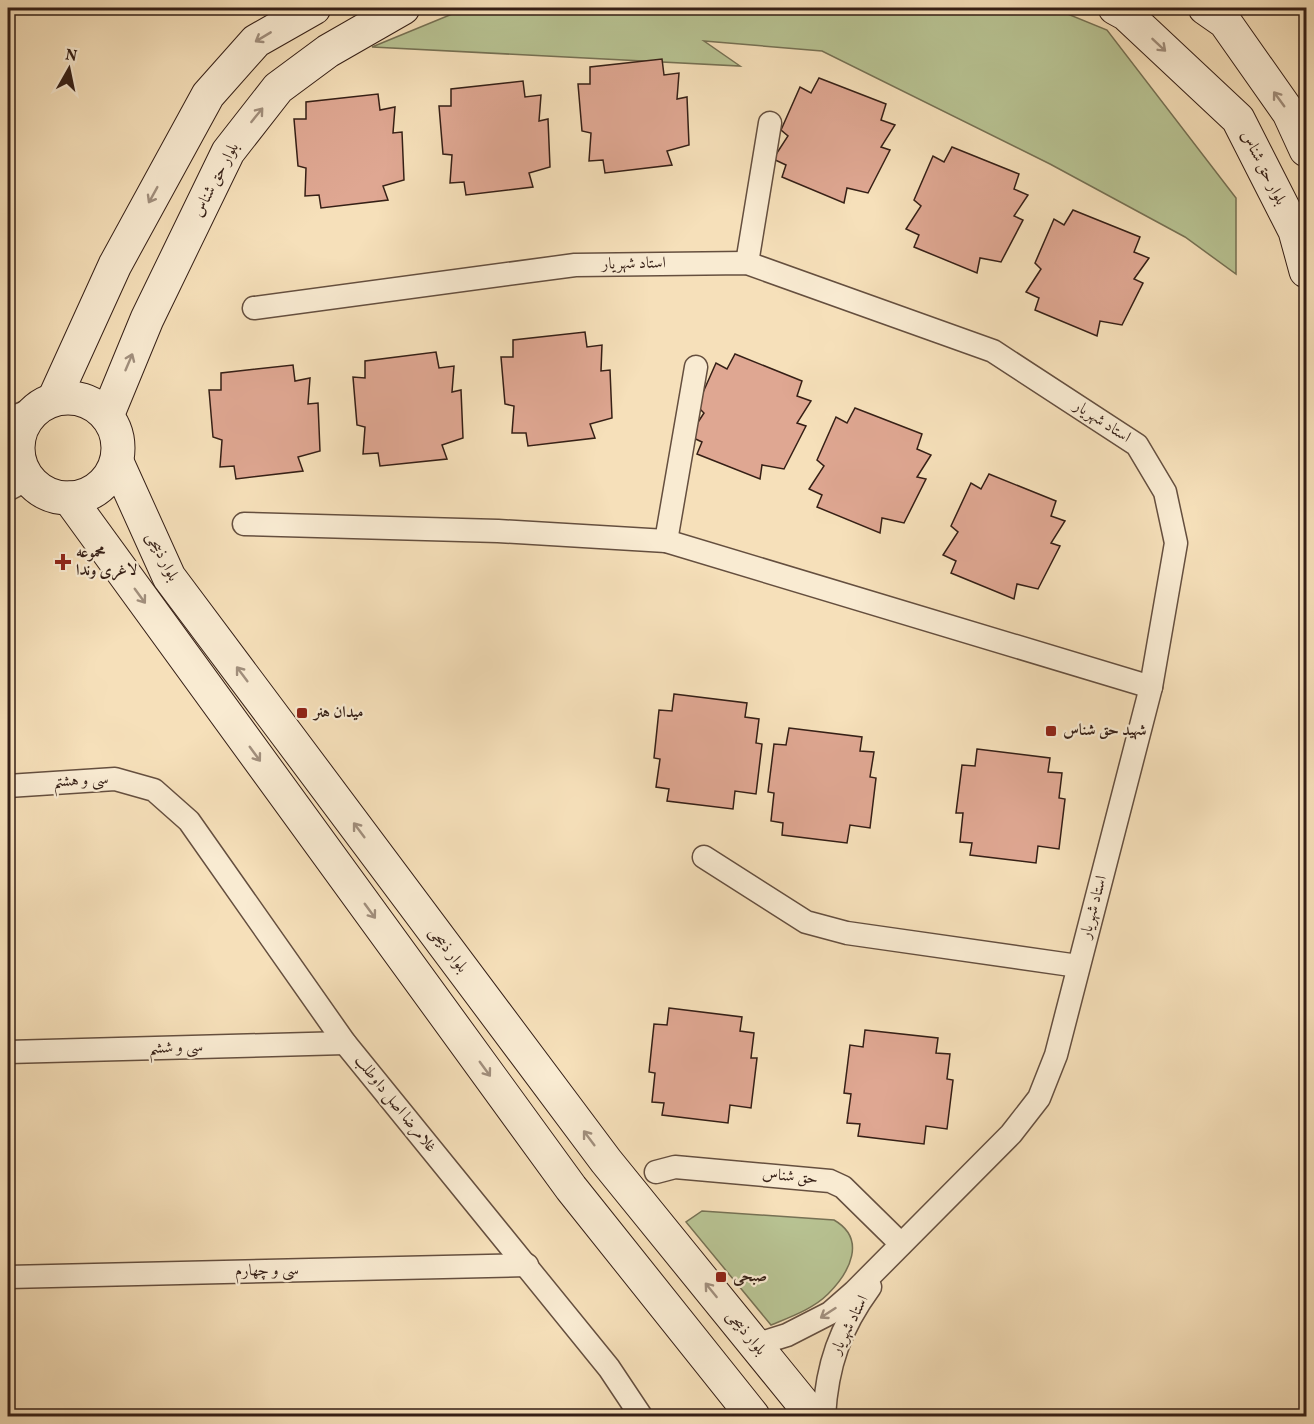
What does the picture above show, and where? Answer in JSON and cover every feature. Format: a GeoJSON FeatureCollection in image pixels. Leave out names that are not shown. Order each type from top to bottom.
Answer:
{"type":"FeatureCollection","features":[{"type":"Feature","properties":{"kind":"main road"},"geometry":{"type":"LineString","coordinates":[[31,411],[74,398],[92,403],[107,416],[115,430],[119,446],[117,462],[106,480],[90,493],[69,498],[52,495],[17,481],[20,431],[31,411],[115,265],[208,95],[256,41],[314,8]]}},
{"type":"Feature","properties":{"kind":"main road","name":"بلوار حق شناس"},"geometry":{"type":"LineString","coordinates":[[107,416],[147,319],[228,152],[278,88],[328,51],[403,8]]}},
{"type":"Feature","properties":{"kind":"main road","name":"بلوار حق شناس"},"geometry":{"type":"LineString","coordinates":[[1115,8],[1126,14],[1238,119],[1295,231],[1306,271]]}},
{"type":"Feature","properties":{"kind":"main road"},"geometry":{"type":"LineString","coordinates":[[1205,8],[1225,22],[1289,113],[1306,150]]}},
{"type":"Feature","properties":{"kind":"main road","name":"بلوار ذبیحی"},"geometry":{"type":"LineString","coordinates":[[117,462],[169,576],[606,1161],[813,1416]]}},
{"type":"Feature","properties":{"kind":"main road"},"geometry":{"type":"LineString","coordinates":[[69,498],[571,1188],[753,1416]]}},
{"type":"Feature","properties":{"kind":"street"},"geometry":{"type":"LineString","coordinates":[[747,263],[770,123]]}},
{"type":"Feature","properties":{"kind":"street","name":"استاد شهریار"},"geometry":{"type":"LineString","coordinates":[[254,308],[575,265],[747,263],[993,351],[1137,445],[1165,492],[1176,543],[1151,687],[1056,1055],[1040,1098],[1011,1134],[830,1313],[787,1335],[755,1345]]}},
{"type":"Feature","properties":{"kind":"street"},"geometry":{"type":"LineString","coordinates":[[666,541],[696,367]]}},
{"type":"Feature","properties":{"kind":"street"},"geometry":{"type":"LineString","coordinates":[[244,524],[498,531],[666,541],[1151,687]]}},
{"type":"Feature","properties":{"kind":"street","name":"سی و هشتم"},"geometry":{"type":"LineString","coordinates":[[8,786],[115,779],[154,789]]}},
{"type":"Feature","properties":{"kind":"street","name":"غلامرضا اصل داوطلب"},"geometry":{"type":"LineString","coordinates":[[154,789],[189,820],[345,1043],[527,1264],[609,1368],[641,1416]]}},
{"type":"Feature","properties":{"kind":"street"},"geometry":{"type":"LineString","coordinates":[[704,857],[806,922],[826,928],[847,933],[1078,966]]}},
{"type":"Feature","properties":{"kind":"street","name":"سی و ششم"},"geometry":{"type":"LineString","coordinates":[[8,1052],[345,1043]]}},
{"type":"Feature","properties":{"kind":"street","name":"حق شناس"},"geometry":{"type":"LineString","coordinates":[[656,1172],[675,1167],[830,1182],[843,1187],[901,1244]]}},
{"type":"Feature","properties":{"kind":"street","name":"استاد شهریار"},"geometry":{"type":"LineString","coordinates":[[824,1416],[825,1389],[833,1356],[858,1303],[901,1244]]}},
{"type":"Feature","properties":{"kind":"street","name":"سی و چهارم"},"geometry":{"type":"LineString","coordinates":[[8,1277],[527,1264]]}},
{"type":"Feature","properties":{"kind":"green space"},"geometry":{"type":"Polygon","coordinates":[[[484,8],[1053,8],[1107,30],[1236,198],[1236,274],[1185,237],[1050,164],[822,51],[704,41],[740,66],[372,47],[457,12],[484,8]]]}},
{"type":"Feature","properties":{"kind":"green space"},"geometry":{"type":"Polygon","coordinates":[[[702,1211],[834,1220],[850,1236],[852,1256],[843,1276],[828,1294],[801,1312],[771,1325],[686,1222],[702,1211]]]}},
{"type":"Feature","properties":{"kind":"building"},"geometry":{"type":"Polygon","coordinates":[[[662,59],[664,75],[679,73],[677,99],[687,97],[689,145],[667,151],[672,165],[605,173],[603,160],[589,161],[591,133],[582,131],[578,84],[590,84],[590,67],[662,59]]]}},
{"type":"Feature","properties":{"kind":"building"},"geometry":{"type":"Polygon","coordinates":[[[819,78],[886,104],[881,120],[895,125],[881,147],[890,150],[868,193],[847,188],[844,203],[782,177],[786,165],[773,159],[788,136],[781,130],[800,87],[811,93],[819,78]]]}},
{"type":"Feature","properties":{"kind":"building"},"geometry":{"type":"Polygon","coordinates":[[[523,81],[525,97],[541,95],[539,121],[548,119],[550,167],[529,173],[533,187],[466,195],[464,182],[450,183],[452,155],[443,154],[439,106],[451,106],[451,89],[523,81]]]}},
{"type":"Feature","properties":{"kind":"building"},"geometry":{"type":"Polygon","coordinates":[[[378,94],[380,110],[395,107],[393,133],[402,132],[404,180],[383,186],[388,200],[321,208],[319,195],[305,196],[306,168],[298,166],[294,119],[306,119],[306,102],[378,94]]]}},
{"type":"Feature","properties":{"kind":"building"},"geometry":{"type":"Polygon","coordinates":[[[952,147],[1019,174],[1014,189],[1028,195],[1014,216],[1023,220],[1001,262],[980,258],[977,273],[914,247],[919,235],[906,229],[921,206],[914,200],[933,156],[944,162],[952,147]]]}},
{"type":"Feature","properties":{"kind":"building"},"geometry":{"type":"Polygon","coordinates":[[[1073,210],[1140,237],[1134,252],[1149,258],[1134,279],[1143,283],[1122,325],[1100,321],[1097,336],[1035,310],[1039,298],[1026,292],[1041,269],[1035,263],[1054,219],[1064,225],[1073,210]]]}},
{"type":"Feature","properties":{"kind":"building"},"geometry":{"type":"Polygon","coordinates":[[[585,332],[587,347],[602,345],[601,371],[610,370],[612,418],[590,424],[595,438],[528,446],[526,433],[512,433],[514,406],[505,404],[501,357],[513,357],[513,340],[585,332]]]}},
{"type":"Feature","properties":{"kind":"building"},"geometry":{"type":"Polygon","coordinates":[[[436,352],[439,368],[454,366],[452,392],[461,390],[463,438],[442,445],[447,459],[380,466],[378,453],[363,454],[365,427],[357,425],[353,377],[365,378],[365,361],[436,352]]]}},
{"type":"Feature","properties":{"kind":"building"},"geometry":{"type":"Polygon","coordinates":[[[735,354],[802,381],[797,396],[811,401],[797,423],[806,426],[784,469],[762,465],[760,479],[697,454],[702,442],[689,436],[704,413],[697,406],[716,363],[727,369],[735,354]]]}},
{"type":"Feature","properties":{"kind":"building"},"geometry":{"type":"Polygon","coordinates":[[[293,365],[295,381],[310,378],[308,404],[318,403],[320,451],[298,457],[303,471],[236,479],[234,466],[220,467],[222,440],[213,437],[209,390],[221,390],[221,373],[293,365]]]}},
{"type":"Feature","properties":{"kind":"building"},"geometry":{"type":"Polygon","coordinates":[[[855,408],[922,434],[917,449],[931,455],[917,477],[926,479],[904,523],[882,518],[880,533],[817,507],[822,495],[809,489],[824,466],[817,460],[836,417],[847,423],[855,408]]]}},
{"type":"Feature","properties":{"kind":"building"},"geometry":{"type":"Polygon","coordinates":[[[989,474],[1056,501],[1051,516],[1065,521],[1051,543],[1060,546],[1038,589],[1017,584],[1014,599],[951,573],[956,561],[943,555],[958,532],[951,526],[971,483],[981,489],[989,474]]]}},
{"type":"Feature","properties":{"kind":"building"},"geometry":{"type":"Polygon","coordinates":[[[674,694],[747,703],[745,717],[759,719],[756,743],[762,744],[756,794],[735,791],[733,809],[667,801],[669,789],[656,787],[660,759],[654,758],[659,710],[672,711],[674,694]]]}},
{"type":"Feature","properties":{"kind":"building"},"geometry":{"type":"Polygon","coordinates":[[[789,728],[862,737],[860,751],[874,752],[870,777],[876,778],[870,828],[850,825],[847,843],[782,835],[783,823],[771,821],[774,793],[768,792],[774,744],[786,745],[789,728]]]}},
{"type":"Feature","properties":{"kind":"building"},"geometry":{"type":"Polygon","coordinates":[[[977,749],[1050,758],[1048,772],[1062,773],[1059,798],[1065,799],[1059,849],[1038,846],[1036,863],[970,855],[972,843],[960,842],[963,813],[956,813],[962,765],[975,766],[977,749]]]}},
{"type":"Feature","properties":{"kind":"building"},"geometry":{"type":"Polygon","coordinates":[[[669,1008],[742,1017],[740,1031],[754,1033],[751,1058],[757,1058],[751,1108],[730,1105],[728,1123],[662,1115],[664,1103],[652,1102],[655,1073],[649,1072],[654,1024],[667,1025],[669,1008]]]}},
{"type":"Feature","properties":{"kind":"building"},"geometry":{"type":"Polygon","coordinates":[[[865,1030],[938,1038],[936,1053],[950,1054],[947,1079],[953,1080],[947,1129],[926,1126],[924,1144],[858,1136],[860,1124],[847,1123],[851,1094],[844,1093],[850,1045],[863,1047],[865,1030]]]}},
{"type":"Feature","properties":{"kind":"place","name":"محموعه لاغری وندا"},"geometry":{"type":"Point","coordinates":[63,562]}},
{"type":"Feature","properties":{"kind":"place","name":"میدان هنر"},"geometry":{"type":"Point","coordinates":[302,713]}},
{"type":"Feature","properties":{"kind":"place","name":"شهید حق شناس"},"geometry":{"type":"Point","coordinates":[1051,731]}},
{"type":"Feature","properties":{"kind":"place","name":"صبحی"},"geometry":{"type":"Point","coordinates":[721,1277]}}]}
